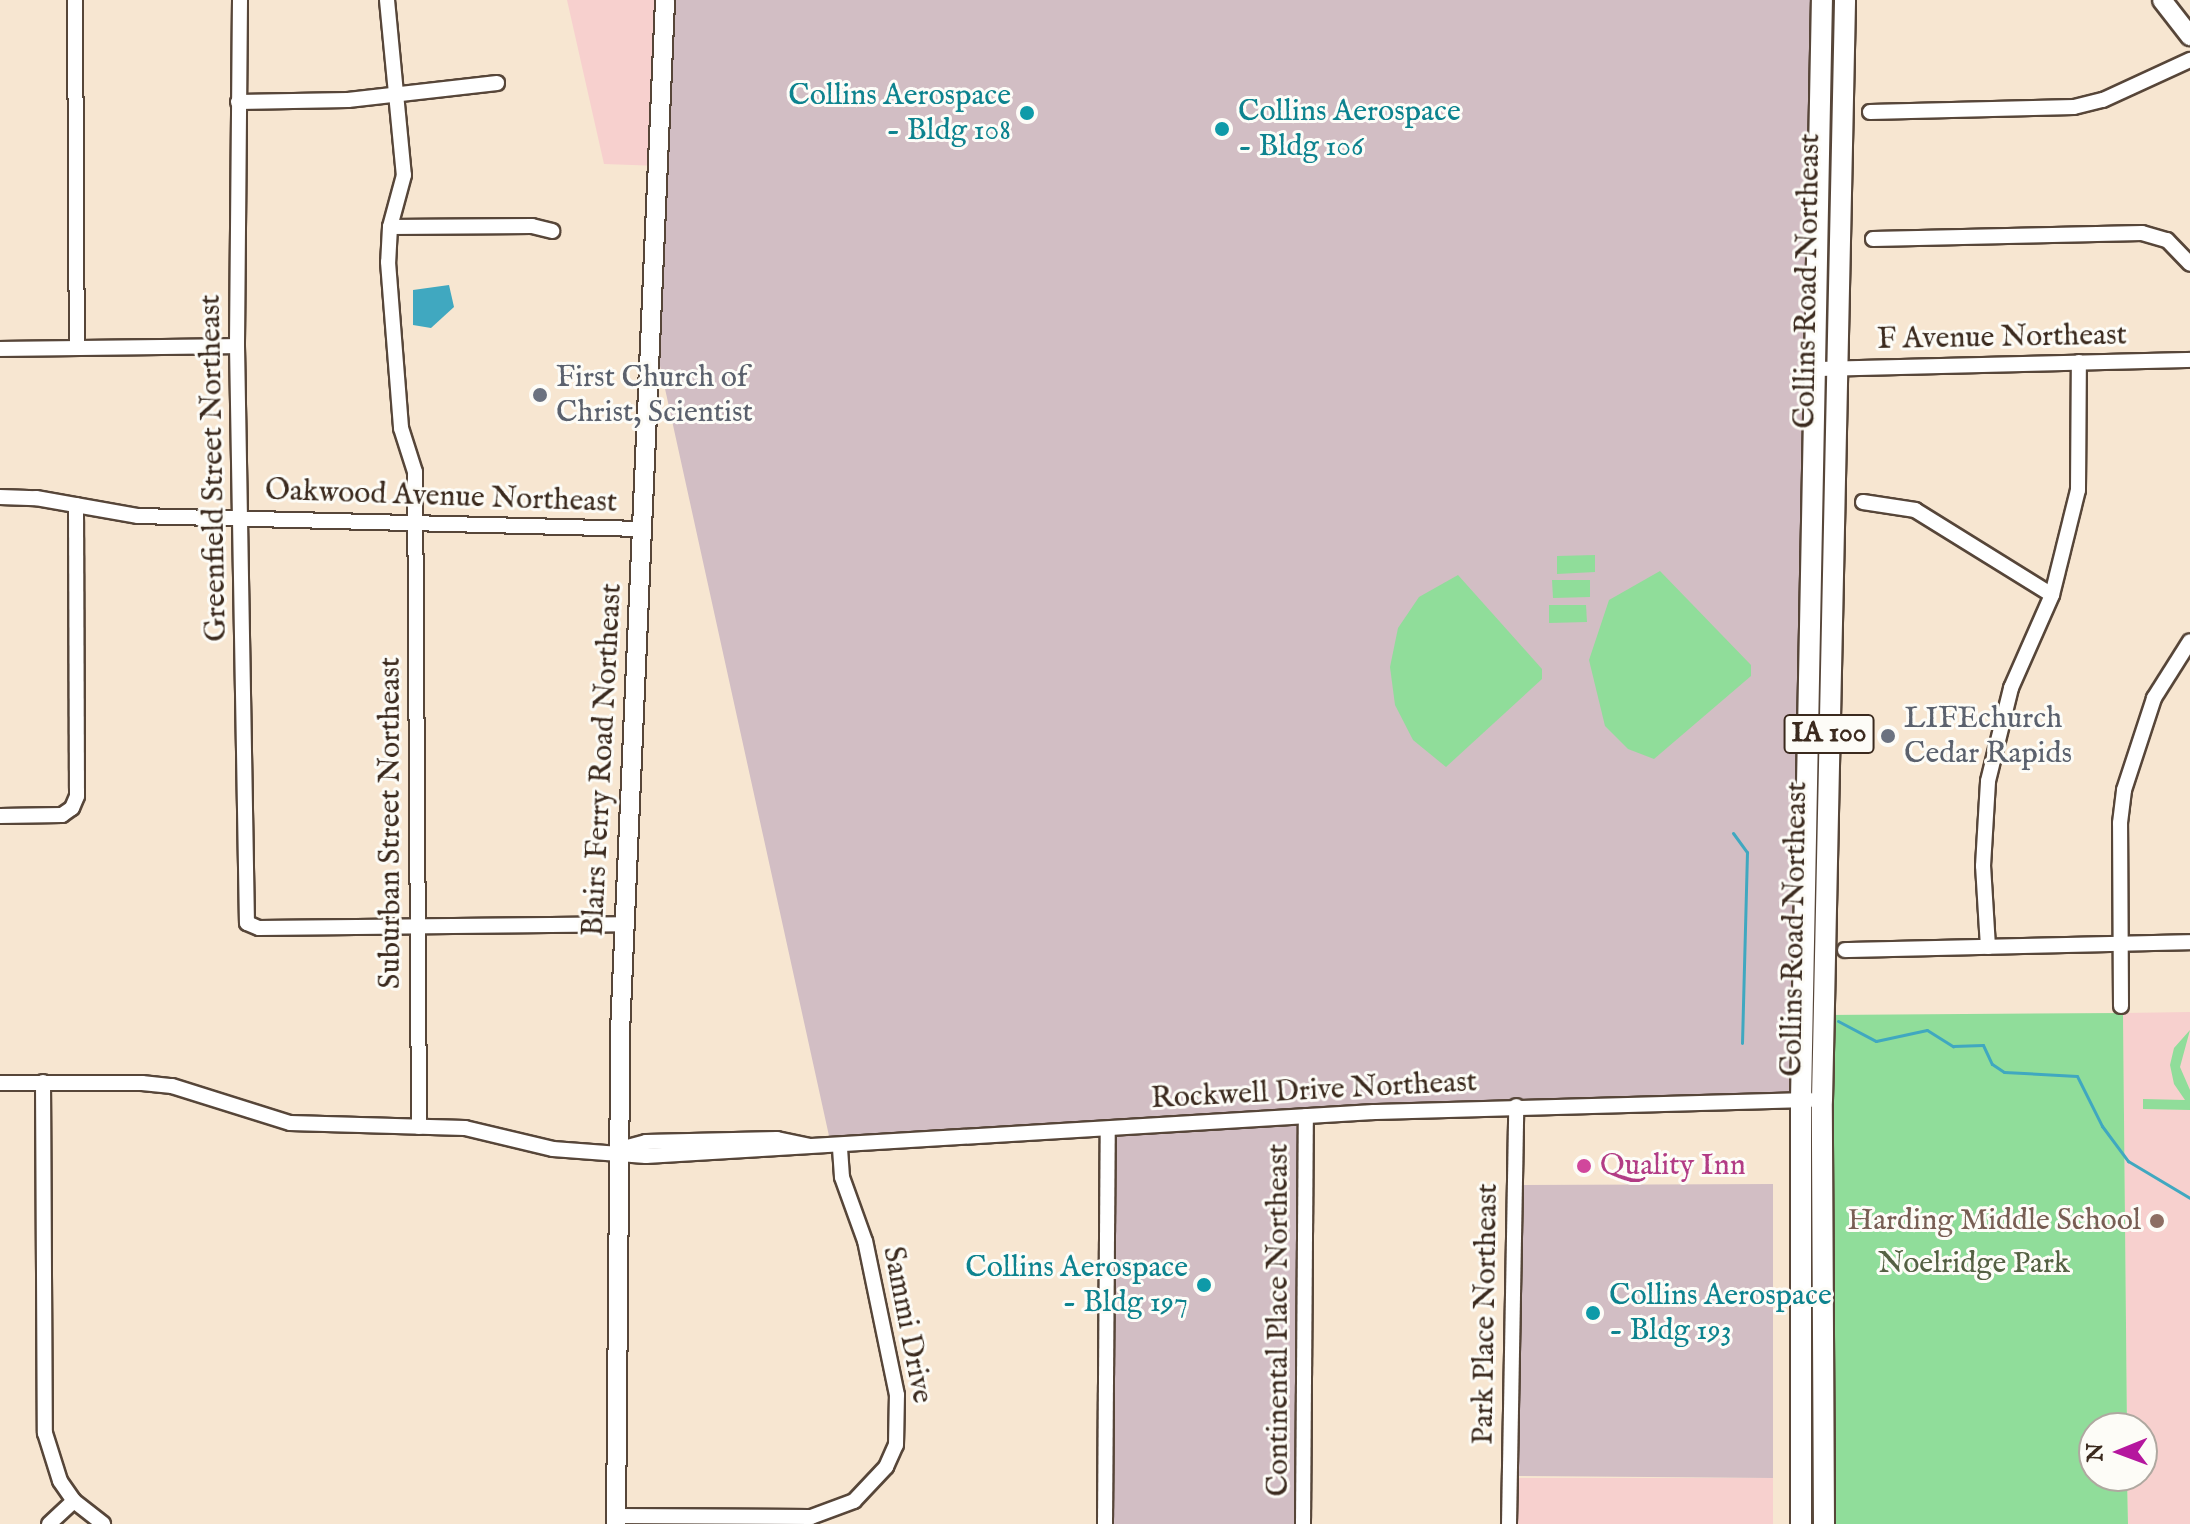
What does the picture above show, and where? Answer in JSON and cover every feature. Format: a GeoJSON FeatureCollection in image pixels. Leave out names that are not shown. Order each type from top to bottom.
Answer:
{"type":"FeatureCollection","features":[{"type":"Feature","properties":{"kind":"highway","name":"Collins Road Northeast"},"geometry":{"type":"LineString","coordinates":[[1822,0],[1825,369],[1824,1524]]}},
{"type":"Feature","properties":{"kind":"highway","name":"Collins Road Northeast"},"geometry":{"type":"LineString","coordinates":[[1801,1524],[1801,1100],[1825,369],[1845,0]]}},
{"type":"Feature","properties":{"kind":"main road","name":"Blairs Ferry Road Northeast"},"geometry":{"type":"LineString","coordinates":[[616,1520],[617,1150],[623,924],[665,0]]}},
{"type":"Feature","properties":{"kind":"main road"},"geometry":{"type":"LineString","coordinates":[[2162,0],[2190,36]]}},
{"type":"Feature","properties":{"kind":"street"},"geometry":{"type":"LineString","coordinates":[[75,0],[77,348]]}},
{"type":"Feature","properties":{"kind":"street","name":"Greenfield Street Northeast"},"geometry":{"type":"LineString","coordinates":[[240,0],[237,346],[244,911],[247,923],[259,928],[418,926]]}},
{"type":"Feature","properties":{"kind":"street","name":"Suburban Street Northeast"},"geometry":{"type":"LineString","coordinates":[[387,0],[404,175],[390,227],[401,428],[414,465],[416,520],[419,1127]]}},
{"type":"Feature","properties":{"kind":"street"},"geometry":{"type":"LineString","coordinates":[[1870,112],[2074,107],[2103,100],[2190,60]]}},
{"type":"Feature","properties":{"kind":"street"},"geometry":{"type":"LineString","coordinates":[[238,102],[396,94],[497,83]]}},
{"type":"Feature","properties":{"kind":"street"},"geometry":{"type":"LineString","coordinates":[[390,227],[532,226],[552,231]]}},
{"type":"Feature","properties":{"kind":"street"},"geometry":{"type":"LineString","coordinates":[[1873,239],[2142,233],[2167,240],[2190,264]]}},
{"type":"Feature","properties":{"kind":"street"},"geometry":{"type":"LineString","coordinates":[[0,349],[237,346]]}},
{"type":"Feature","properties":{"kind":"street","name":"F Avenue Northeast"},"geometry":{"type":"LineString","coordinates":[[1825,369],[2190,360]]}},
{"type":"Feature","properties":{"kind":"street"},"geometry":{"type":"LineString","coordinates":[[1988,947],[1984,825],[1991,766],[2011,688],[2052,595],[2078,490],[2079,362]]}},
{"type":"Feature","properties":{"kind":"street","name":"Oakwood Avenue Northeast"},"geometry":{"type":"LineString","coordinates":[[0,497],[76,505],[138,516],[416,520],[642,529]]}},
{"type":"Feature","properties":{"kind":"street"},"geometry":{"type":"LineString","coordinates":[[1863,502],[1915,510],[2052,595]]}},
{"type":"Feature","properties":{"kind":"street"},"geometry":{"type":"LineString","coordinates":[[0,816],[62,815],[72,808],[77,796],[76,505]]}},
{"type":"Feature","properties":{"kind":"street"},"geometry":{"type":"LineString","coordinates":[[2121,1006],[2120,823],[2130,761],[2154,698],[2190,641]]}},
{"type":"Feature","properties":{"kind":"street"},"geometry":{"type":"LineString","coordinates":[[418,926],[623,924]]}},
{"type":"Feature","properties":{"kind":"street"},"geometry":{"type":"LineString","coordinates":[[1845,950],[2190,942]]}},
{"type":"Feature","properties":{"kind":"street"},"geometry":{"type":"LineString","coordinates":[[43,1082],[45,1433],[60,1481],[74,1501],[103,1524]]}},
{"type":"Feature","properties":{"kind":"street","name":"Rockwell Drive Northeast"},"geometry":{"type":"LineString","coordinates":[[0,1083],[172,1086],[290,1123],[465,1128],[553,1149],[617,1150],[646,1142],[777,1139],[810,1146],[840,1145],[1516,1106],[1822,1100]]}},
{"type":"Feature","properties":{"kind":"street","name":"Park Place Northeast"},"geometry":{"type":"LineString","coordinates":[[1509,1524],[1516,1106]]}},
{"type":"Feature","properties":{"kind":"street","name":"Continental Place Northeast"},"geometry":{"type":"LineString","coordinates":[[1303,1524],[1306,1116]]}},
{"type":"Feature","properties":{"kind":"street"},"geometry":{"type":"LineString","coordinates":[[1105,1524],[1108,1130]]}},
{"type":"Feature","properties":{"kind":"street","name":"Sammi Drive"},"geometry":{"type":"LineString","coordinates":[[616,1520],[787,1521],[834,1511],[864,1494],[886,1467],[900,1420],[865,1241],[842,1177],[840,1145]]}},
{"type":"Feature","properties":{"kind":"street"},"geometry":{"type":"LineString","coordinates":[[49,1524],[74,1501]]}},
{"type":"Feature","properties":{"kind":"shaded area"},"geometry":{"type":"Polygon","coordinates":[[[567,0],[665,0],[660,166],[604,164],[567,0]]]}},
{"type":"Feature","properties":{"kind":"shaded area"},"geometry":{"type":"Polygon","coordinates":[[[665,0],[1822,0],[1801,1100],[1307,1116],[1303,1524],[1105,1524],[1108,1130],[831,1145],[653,334],[665,0]]]}},
{"type":"Feature","properties":{"kind":"shaded area","name":"Harding Middle School"},"geometry":{"type":"Polygon","coordinates":[[[2190,1012],[2190,1524],[2128,1524],[2127,1492],[2158,1492],[2158,1412],[2127,1412],[2123,1013],[2190,1012]]]}},
{"type":"Feature","properties":{"kind":"shaded area"},"geometry":{"type":"Polygon","coordinates":[[[1773,1184],[1773,1478],[1518,1476],[1524,1185],[1773,1184]]]}},
{"type":"Feature","properties":{"kind":"shaded area"},"geometry":{"type":"Polygon","coordinates":[[[1516,1478],[1773,1478],[1773,1524],[1514,1524],[1516,1478]]]}},
{"type":"Feature","properties":{"kind":"green space"},"geometry":{"type":"Polygon","coordinates":[[[1595,555],[1595,572],[1557,574],[1557,556],[1595,555]]]}},
{"type":"Feature","properties":{"kind":"green space"},"geometry":{"type":"Polygon","coordinates":[[[1660,571],[1751,665],[1751,676],[1654,759],[1628,749],[1605,726],[1589,660],[1609,600],[1660,571]]]}},
{"type":"Feature","properties":{"kind":"green space"},"geometry":{"type":"Polygon","coordinates":[[[1458,575],[1542,669],[1542,679],[1446,767],[1413,740],[1395,705],[1390,667],[1398,628],[1419,597],[1458,575]]]}},
{"type":"Feature","properties":{"kind":"green space"},"geometry":{"type":"Polygon","coordinates":[[[1552,580],[1590,580],[1590,597],[1553,598],[1552,580]]]}},
{"type":"Feature","properties":{"kind":"green space"},"geometry":{"type":"Polygon","coordinates":[[[1549,605],[1586,605],[1587,622],[1549,623],[1549,605]]]}},
{"type":"Feature","properties":{"kind":"green space","name":"Noelridge Park"},"geometry":{"type":"Polygon","coordinates":[[[2123,1013],[2127,1412],[2078,1412],[2078,1492],[2127,1492],[2128,1524],[1824,1524],[1824,1015],[2123,1013]]]}},
{"type":"Feature","properties":{"kind":"green space"},"geometry":{"type":"Polygon","coordinates":[[[2190,1030],[2180,1067],[2190,1090],[2190,1110],[2143,1109],[2143,1099],[2185,1100],[2174,1084],[2170,1065],[2174,1048],[2190,1030]]]}},
{"type":"Feature","properties":{"kind":"water"},"geometry":{"type":"Polygon","coordinates":[[[449,285],[454,307],[431,328],[413,325],[413,290],[449,285]]]}},
{"type":"Feature","properties":{"kind":"waterway"},"geometry":{"type":"LineString","coordinates":[[1733,833],[1747,852],[1742,1043]]}},
{"type":"Feature","properties":{"kind":"waterway"},"geometry":{"type":"LineString","coordinates":[[1838,1021],[1876,1041],[1927,1030],[1953,1046],[1983,1045],[1992,1064],[2004,1072],[2077,1076],[2102,1126],[2128,1161],[2190,1198]]}},
{"type":"Feature","properties":{"kind":"place","name":"Collins Aerospace - Bldg 108"},"geometry":{"type":"Point","coordinates":[1027,113]}},
{"type":"Feature","properties":{"kind":"place","name":"Collins Aerospace - Bldg 106"},"geometry":{"type":"Point","coordinates":[1222,129]}},
{"type":"Feature","properties":{"kind":"place","name":"First Church of Christ, Scientist"},"geometry":{"type":"Point","coordinates":[540,395]}},
{"type":"Feature","properties":{"kind":"place","name":"LIFEchurch Cedar Rapids"},"geometry":{"type":"Point","coordinates":[1888,736]}},
{"type":"Feature","properties":{"kind":"place","name":"Quality Inn"},"geometry":{"type":"Point","coordinates":[1584,1166]}},
{"type":"Feature","properties":{"kind":"place","name":"Harding Middle School"},"geometry":{"type":"Point","coordinates":[2157,1221]}},
{"type":"Feature","properties":{"kind":"place","name":"Collins Aerospace - Bldg 197"},"geometry":{"type":"Point","coordinates":[1204,1285]}},
{"type":"Feature","properties":{"kind":"place","name":"Collins Aerospace - Bldg 193"},"geometry":{"type":"Point","coordinates":[1593,1313]}}]}
